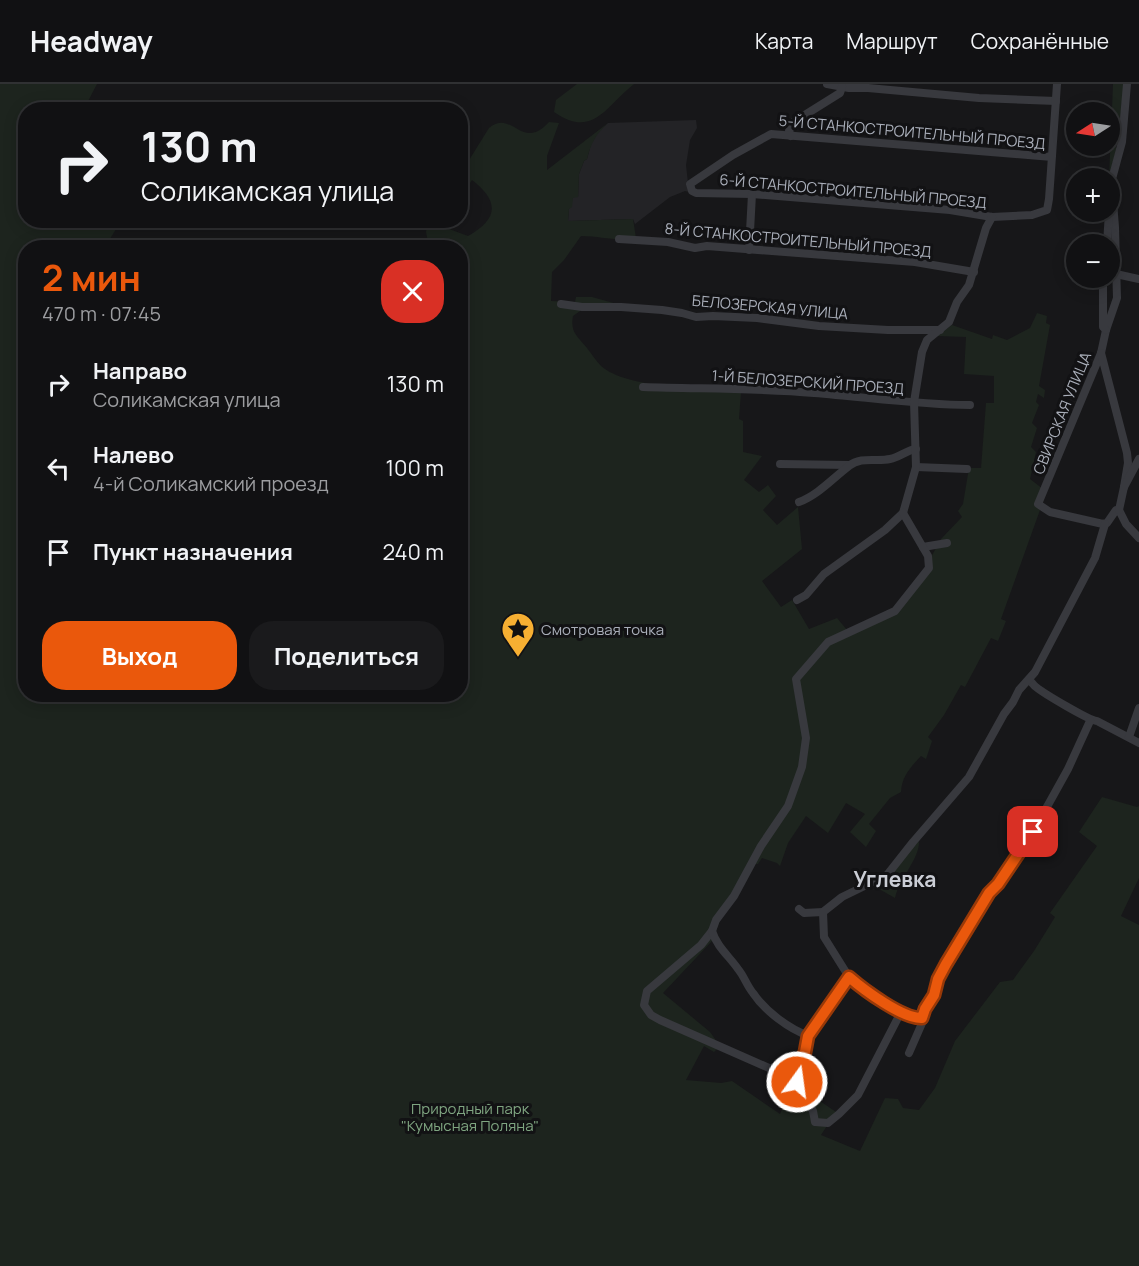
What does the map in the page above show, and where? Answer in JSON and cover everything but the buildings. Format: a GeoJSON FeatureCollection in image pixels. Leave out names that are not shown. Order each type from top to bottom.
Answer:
{"type":"FeatureCollection","features":[{"type":"Feature","properties":{"kind":"street"},"geometry":{"type":"LineString","coordinates":[[828,84],[979,98],[1056,101]]}},
{"type":"Feature","properties":{"kind":"street"},"geometry":{"type":"LineString","coordinates":[[1052,157],[1057,84]]}},
{"type":"Feature","properties":{"kind":"street","name":"СВИРСКАЯ УЛИЦА"},"geometry":{"type":"LineString","coordinates":[[1115,168],[1122,142],[1127,84]]}},
{"type":"Feature","properties":{"kind":"street"},"geometry":{"type":"LineString","coordinates":[[791,136],[789,131],[792,123],[840,93],[842,87]]}},
{"type":"Feature","properties":{"kind":"street","name":"5-Й СТАНКОСТРОИТЕЛЬНЫЙ ПРОЕЗД"},"geometry":{"type":"LineString","coordinates":[[692,191],[690,184],[694,180],[771,134],[1052,157]]}},
{"type":"Feature","properties":{"kind":"street","name":"6-Й СТАНКОСТРОИТЕЛЬНЫЙ ПРОЕЗД"},"geometry":{"type":"LineString","coordinates":[[692,191],[950,210],[992,217],[1032,215],[1047,210],[1052,157]]}},
{"type":"Feature","properties":{"kind":"street"},"geometry":{"type":"LineString","coordinates":[[749,250],[752,194]]}},
{"type":"Feature","properties":{"kind":"street"},"geometry":{"type":"LineString","coordinates":[[797,600],[806,595],[824,574],[885,530],[903,513],[916,466],[914,402],[924,346],[927,340],[949,322],[957,302],[969,285],[983,237],[992,217]]}},
{"type":"Feature","properties":{"kind":"street","name":"8-Й СТАНКОСТРОИТЕЛЬНЫЙ ПРОЕЗД"},"geometry":{"type":"LineString","coordinates":[[619,239],[668,242],[695,248],[707,246],[915,262],[974,272]]}},
{"type":"Feature","properties":{"kind":"street"},"geometry":{"type":"LineString","coordinates":[[1120,275],[1139,279]]}},
{"type":"Feature","properties":{"kind":"street","name":"СВИРСКАЯ УЛИЦА"},"geometry":{"type":"LineString","coordinates":[[1103,288],[1103,327],[1106,330]]}},
{"type":"Feature","properties":{"kind":"street","name":"СВИРСКАЯ УЛИЦА"},"geometry":{"type":"LineString","coordinates":[[1105,524],[1050,512],[1038,504],[1101,353],[1117,298],[1117,288]]}},
{"type":"Feature","properties":{"kind":"street","name":"БЕЛОЗЕРСКАЯ УЛИЦА"},"geometry":{"type":"LineString","coordinates":[[561,304],[662,310],[696,317],[757,318],[819,326],[940,330]]}},
{"type":"Feature","properties":{"kind":"street"},"geometry":{"type":"LineString","coordinates":[[1101,353],[1127,453],[1128,464],[1119,510],[1126,524],[1139,538]]}},
{"type":"Feature","properties":{"kind":"street","name":"1-Й БЕЛОЗЕРСКИЙ ПРОЕЗД"},"geometry":{"type":"LineString","coordinates":[[643,387],[746,388],[947,406],[970,405]]}},
{"type":"Feature","properties":{"kind":"street"},"geometry":{"type":"LineString","coordinates":[[799,502],[807,499],[849,465],[864,459],[894,458],[916,449]]}},
{"type":"Feature","properties":{"kind":"street"},"geometry":{"type":"LineString","coordinates":[[1124,487],[1139,459]]}},
{"type":"Feature","properties":{"kind":"street"},"geometry":{"type":"LineString","coordinates":[[780,464],[849,465]]}},
{"type":"Feature","properties":{"kind":"street"},"geometry":{"type":"LineString","coordinates":[[916,466],[967,469]]}},
{"type":"Feature","properties":{"kind":"street"},"geometry":{"type":"LineString","coordinates":[[922,1018],[901,1012],[849,977],[824,937],[823,912],[842,897],[887,875],[969,777],[1018,690],[1035,672],[1095,558],[1105,524],[1116,510],[1119,510]]}},
{"type":"Feature","properties":{"kind":"street"},"geometry":{"type":"LineString","coordinates":[[796,1070],[793,1070],[789,1076],[785,1075],[660,1020],[647,1011],[644,1005],[648,991],[701,945],[712,931],[716,920],[734,896],[761,846],[788,806],[802,767],[805,749],[805,721],[796,679],[828,642],[895,611],[929,568],[929,561],[923,547],[903,513]]}},
{"type":"Feature","properties":{"kind":"street"},"geometry":{"type":"LineString","coordinates":[[923,547],[947,543]]}},
{"type":"Feature","properties":{"kind":"street"},"geometry":{"type":"LineString","coordinates":[[1029,680],[1036,687],[1090,721],[1096,721],[1139,743]]}},
{"type":"Feature","properties":{"kind":"street"},"geometry":{"type":"LineString","coordinates":[[1129,737],[1139,708]]}},
{"type":"Feature","properties":{"kind":"street"},"geometry":{"type":"LineString","coordinates":[[909,1053],[919,1034],[925,1009],[934,995],[938,979],[946,964],[989,893],[998,884],[1033,832],[1068,769],[1090,721]]}},
{"type":"Feature","properties":{"kind":"street"},"geometry":{"type":"LineString","coordinates":[[799,909],[804,913],[823,912]]}},
{"type":"Feature","properties":{"kind":"street"},"geometry":{"type":"LineString","coordinates":[[712,931],[720,948],[763,1005],[794,1029],[808,1036]]}},
{"type":"Feature","properties":{"kind":"street"},"geometry":{"type":"LineString","coordinates":[[849,977],[808,1036],[805,1052],[796,1070],[797,1082],[813,1111],[815,1122],[828,1123],[858,1095],[901,1012]]}},
{"type":"Feature","properties":{"kind":"shaded area"},"geometry":{"type":"Polygon","coordinates":[[[696,120],[697,128],[690,140],[686,165],[689,192],[685,191],[670,197],[635,224],[633,219],[568,221],[573,197],[578,197],[579,174],[584,161],[587,159],[597,133],[608,123],[696,120]]]}},
{"type":"Feature","properties":{"kind":"green space","name":"Природный парк \"Кумысная Поляна\""},"geometry":{"type":"Polygon","coordinates":[[[0,84],[97,84],[88,102],[18,102],[18,228],[117,228],[109,240],[18,240],[18,702],[468,702],[468,240],[428,240],[426,232],[427,228],[447,228],[468,236],[478,230],[490,217],[491,203],[487,196],[472,180],[468,186],[468,162],[489,128],[496,124],[508,124],[531,133],[549,122],[559,123],[547,156],[547,170],[608,123],[594,139],[587,159],[584,161],[579,174],[578,197],[573,198],[568,221],[633,219],[636,238],[581,236],[564,260],[552,272],[551,301],[575,302],[576,297],[592,297],[617,304],[583,309],[573,316],[572,321],[577,337],[601,366],[613,374],[647,384],[741,392],[739,419],[743,421],[743,452],[762,456],[744,480],[759,492],[768,485],[776,496],[763,510],[777,525],[798,507],[802,549],[762,581],[781,607],[792,600],[809,629],[837,618],[847,630],[890,611],[919,579],[941,539],[962,517],[958,511],[963,504],[969,468],[981,468],[986,403],[994,403],[994,376],[964,374],[966,337],[937,336],[952,325],[992,339],[993,335],[1007,340],[1030,328],[1037,313],[1047,316],[1046,323],[1050,325],[1039,386],[1045,390],[1044,398],[1038,394],[1036,402],[1039,405],[1032,423],[1037,428],[1031,447],[1036,452],[1030,479],[1043,489],[1040,510],[1001,619],[1006,621],[998,641],[991,638],[965,687],[961,685],[928,737],[932,741],[926,759],[921,756],[913,764],[907,772],[901,792],[890,798],[869,824],[876,831],[866,847],[850,832],[865,814],[846,803],[828,833],[806,816],[788,843],[780,866],[762,858],[758,864],[753,864],[723,913],[712,941],[663,993],[710,1032],[720,1046],[714,1052],[704,1046],[686,1080],[721,1083],[732,1081],[780,1114],[792,1086],[800,1079],[807,1092],[836,1112],[821,1135],[860,1151],[885,1098],[898,1099],[903,1108],[919,1110],[935,1088],[955,1041],[1000,982],[1013,980],[1034,951],[1055,917],[1050,913],[1097,846],[1079,832],[1102,797],[1139,806],[1139,878],[1121,916],[1139,925],[1139,1266],[0,1266],[0,84]]]}},
{"type":"Feature","properties":{"kind":"green space"},"geometry":{"type":"Polygon","coordinates":[[[577,84],[634,84],[598,117],[579,122],[554,112],[556,100],[577,84]]]}},
{"type":"Feature","properties":{"kind":"green space"},"geometry":{"type":"Polygon","coordinates":[[[1113,84],[1124,84],[1120,133],[1120,102],[1112,102],[1113,84]]]}},
{"type":"Feature","properties":{"kind":"green space"},"geometry":{"type":"Polygon","coordinates":[[[1110,156],[1114,156],[1112,168],[1109,168],[1110,156]]]}},
{"type":"Feature","properties":{"kind":"green space"},"geometry":{"type":"Polygon","coordinates":[[[919,841],[916,854],[895,898],[872,885],[919,841]]]}},
{"type":"Feature","properties":{"kind":"place","name":"Смотровая точка"},"geometry":{"type":"Point","coordinates":[518,658]}},
{"type":"Feature","properties":{"kind":"district","name":"Углевка"},"geometry":{"type":"Point","coordinates":[895,879]}},
{"type":"Feature","properties":{"kind":"route"},"geometry":{"type":"LineString","coordinates":[[797,1082],[796,1070],[805,1052],[808,1036],[849,977],[901,1012],[922,1018],[946,964],[989,893],[998,884],[1033,832]]}}]}
